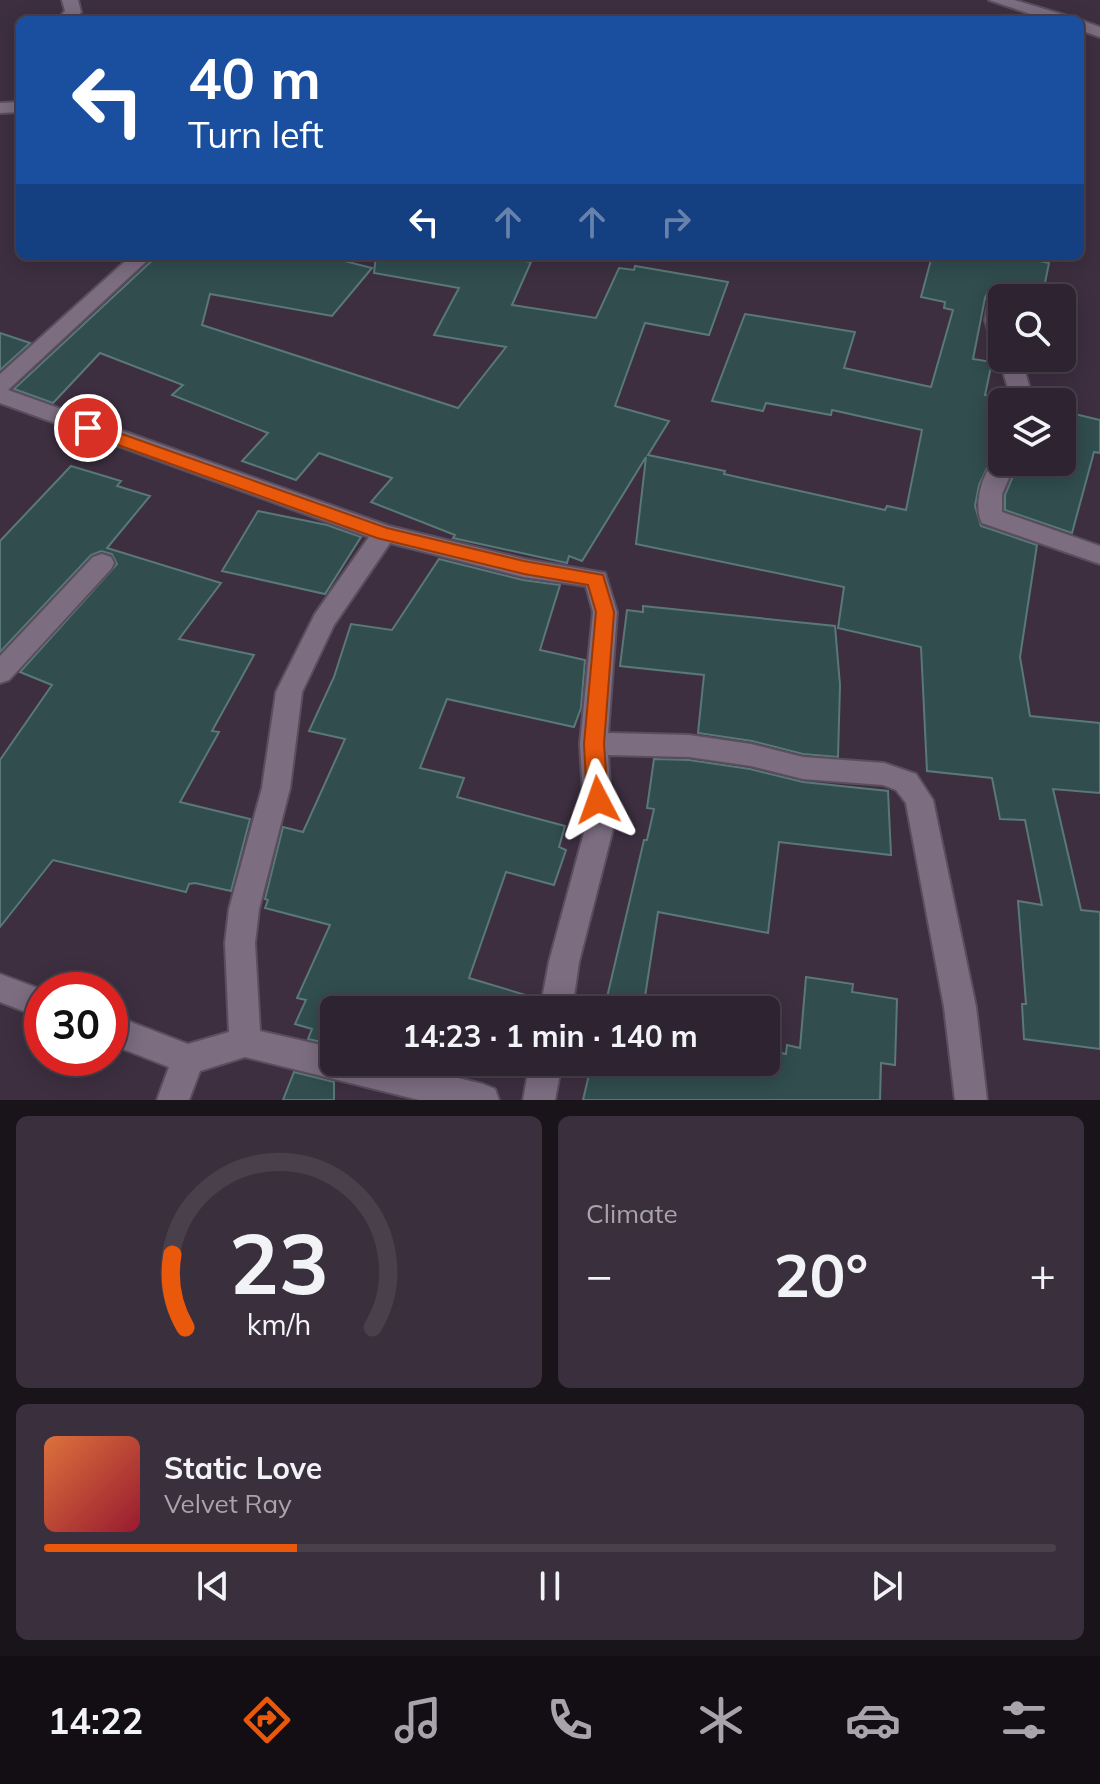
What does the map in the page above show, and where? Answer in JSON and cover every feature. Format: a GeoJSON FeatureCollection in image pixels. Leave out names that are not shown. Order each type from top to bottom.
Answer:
{"type":"FeatureCollection","features":[{"type":"Feature","properties":{"kind":"street"},"geometry":{"type":"LineString","coordinates":[[997,0],[1051,16]]}},
{"type":"Feature","properties":{"kind":"street"},"geometry":{"type":"LineString","coordinates":[[0,386],[138,260]]}},
{"type":"Feature","properties":{"kind":"street"},"geometry":{"type":"LineString","coordinates":[[0,395],[384,533],[524,568],[596,579],[605,612],[594,744],[599,829],[564,962],[558,996]]}},
{"type":"Feature","properties":{"kind":"street"},"geometry":{"type":"LineString","coordinates":[[998,476],[990,494],[990,517],[1100,555]]}},
{"type":"Feature","properties":{"kind":"street"},"geometry":{"type":"LineString","coordinates":[[245,1042],[240,943],[244,909],[276,788],[289,692],[324,621],[384,533]]}},
{"type":"Feature","properties":{"kind":"street"},"geometry":{"type":"LineString","coordinates":[[0,673],[102,563]]}},
{"type":"Feature","properties":{"kind":"street"},"geometry":{"type":"LineString","coordinates":[[594,744],[689,746],[751,755],[803,768],[884,774],[900,778],[912,787],[919,800],[960,1007],[971,1100]]}},
{"type":"Feature","properties":{"kind":"street"},"geometry":{"type":"LineString","coordinates":[[0,988],[24,997]]}},
{"type":"Feature","properties":{"kind":"street"},"geometry":{"type":"LineString","coordinates":[[128,1036],[188,1059],[245,1042],[483,1100]]}},
{"type":"Feature","properties":{"kind":"street"},"geometry":{"type":"LineString","coordinates":[[173,1100],[188,1059]]}},
{"type":"Feature","properties":{"kind":"street"},"geometry":{"type":"LineString","coordinates":[[539,1100],[543,1076]]}},
{"type":"Feature","properties":{"kind":"building"},"geometry":{"type":"Polygon","coordinates":[[[153,260],[341,260],[372,268],[332,316],[210,294],[202,325],[458,408],[506,347],[434,335],[459,288],[374,273],[376,260],[531,262],[512,305],[596,318],[619,268],[634,270],[635,266],[728,282],[709,335],[645,323],[615,406],[669,421],[648,455],[885,510],[887,506],[906,510],[922,430],[832,410],[831,415],[766,403],[763,411],[712,401],[745,314],[855,332],[844,368],[931,387],[953,310],[944,308],[945,302],[921,297],[931,260],[1035,260],[1049,263],[1045,284],[988,284],[973,359],[988,361],[990,372],[985,395],[988,396],[988,466],[979,485],[975,506],[981,526],[1037,545],[1020,657],[1030,716],[1100,723],[1100,793],[1053,789],[1081,910],[1100,912],[1100,1049],[1024,1039],[1022,1004],[1026,1004],[1018,901],[1042,905],[1025,820],[1000,819],[992,778],[927,771],[921,647],[838,628],[844,587],[636,544],[646,457],[582,561],[569,556],[567,563],[453,538],[455,535],[371,502],[392,478],[319,453],[296,480],[242,461],[268,433],[172,395],[183,385],[100,353],[53,403],[14,389],[153,260]]]}},
{"type":"Feature","properties":{"kind":"building"},"geometry":{"type":"Polygon","coordinates":[[[0,333],[30,343],[0,370],[0,333]]]}},
{"type":"Feature","properties":{"kind":"building"},"geometry":{"type":"Polygon","coordinates":[[[1076,414],[1100,420],[1100,453],[1094,452],[1072,533],[1005,510],[1005,495],[1013,476],[1076,476],[1076,414]]]}},
{"type":"Feature","properties":{"kind":"building"},"geometry":{"type":"Polygon","coordinates":[[[71,466],[121,481],[117,486],[150,496],[107,548],[221,583],[179,639],[254,655],[212,731],[219,732],[180,802],[250,819],[231,891],[195,883],[189,884],[186,892],[53,860],[0,927],[0,760],[52,685],[20,672],[117,564],[112,554],[101,551],[91,555],[0,652],[0,541],[71,466]]]}},
{"type":"Feature","properties":{"kind":"building"},"geometry":{"type":"Polygon","coordinates":[[[258,511],[327,525],[361,537],[325,594],[222,571],[258,511]]]}},
{"type":"Feature","properties":{"kind":"building"},"geometry":{"type":"Polygon","coordinates":[[[439,559],[523,580],[560,585],[540,650],[585,660],[581,708],[574,727],[447,699],[420,768],[464,778],[457,797],[565,826],[559,847],[566,850],[554,885],[506,872],[469,978],[529,996],[320,996],[320,1042],[308,1039],[312,1029],[295,1024],[306,1000],[297,998],[330,925],[265,908],[268,900],[265,899],[283,827],[303,832],[345,739],[309,731],[334,677],[351,624],[392,630],[439,559]]]}},
{"type":"Feature","properties":{"kind":"building"},"geometry":{"type":"Polygon","coordinates":[[[643,606],[835,626],[840,685],[838,757],[803,754],[752,741],[698,733],[704,675],[620,666],[627,610],[643,612],[643,606]]]}},
{"type":"Feature","properties":{"kind":"building"},"geometry":{"type":"Polygon","coordinates":[[[654,759],[689,760],[750,769],[803,782],[888,791],[891,855],[779,842],[768,933],[658,912],[645,996],[607,996],[654,809],[647,808],[654,759]]]}},
{"type":"Feature","properties":{"kind":"building"},"geometry":{"type":"Polygon","coordinates":[[[806,977],[853,984],[852,992],[897,999],[895,1065],[881,1063],[880,1100],[583,1100],[589,1076],[780,1076],[780,1053],[786,1054],[787,1045],[800,1048],[806,977]]]}},
{"type":"Feature","properties":{"kind":"building"},"geometry":{"type":"Polygon","coordinates":[[[294,1072],[334,1082],[334,1100],[283,1100],[294,1072]]]}},
{"type":"Feature","properties":{"kind":"route"},"geometry":{"type":"LineString","coordinates":[[88,428],[384,533],[524,568],[596,579],[605,612],[594,744],[598,800]]}}]}
